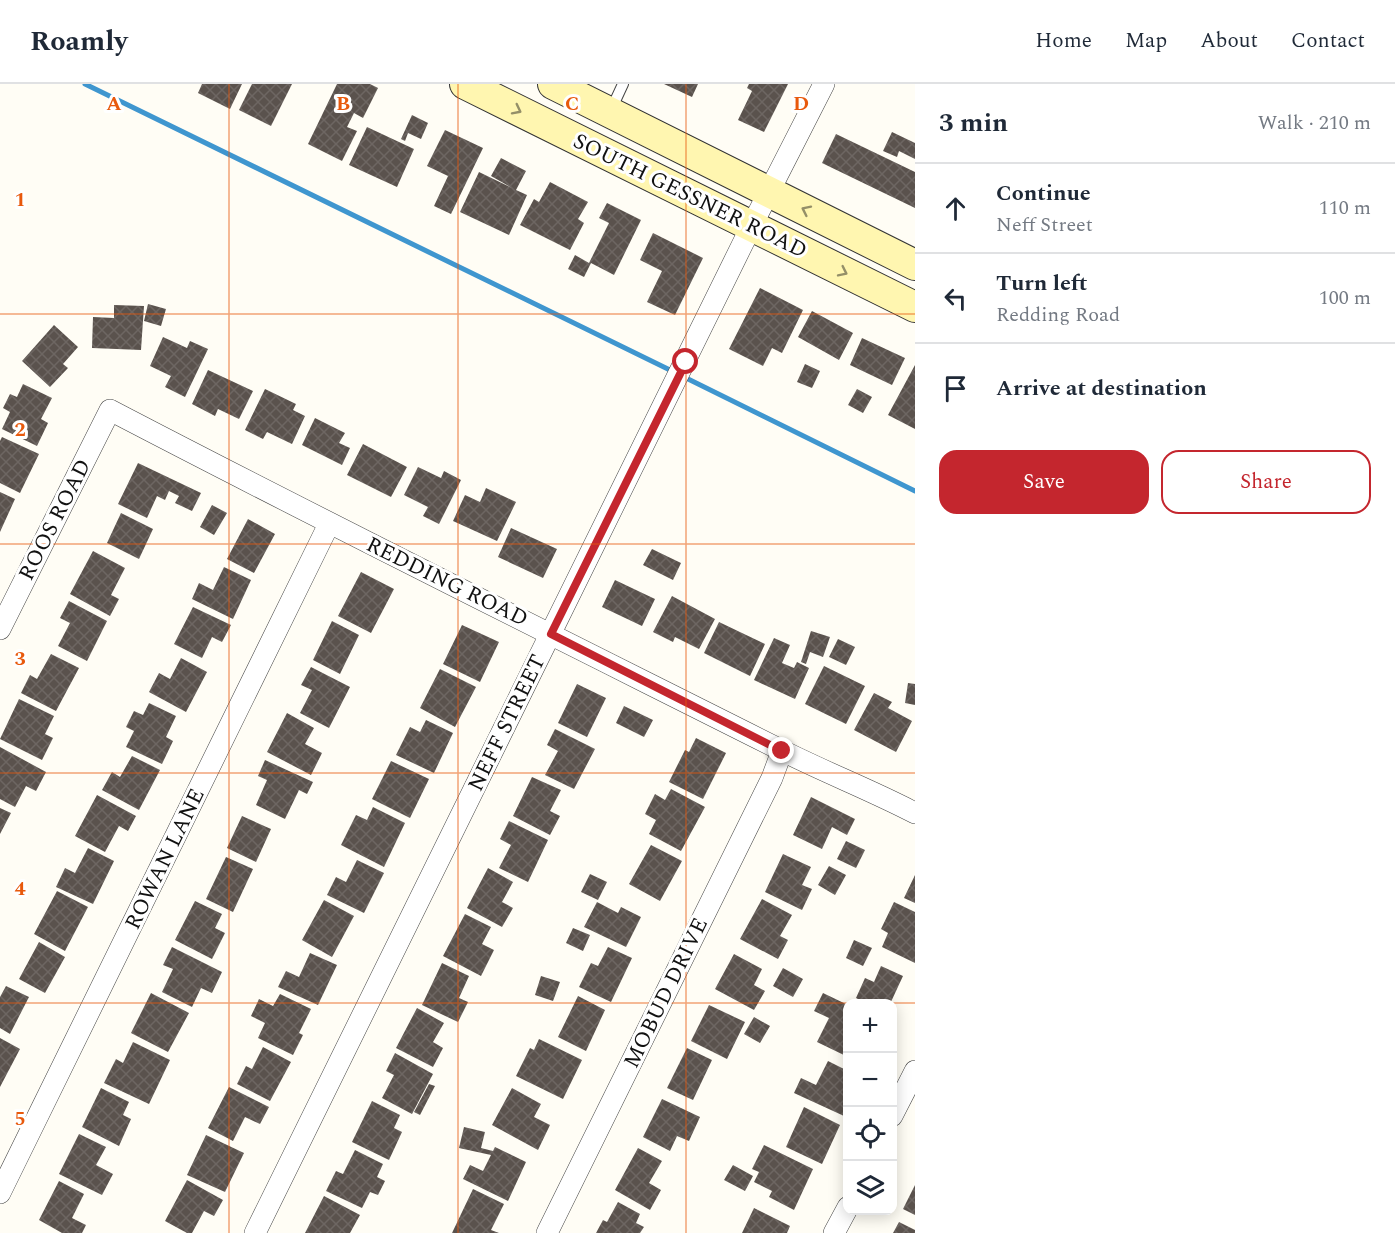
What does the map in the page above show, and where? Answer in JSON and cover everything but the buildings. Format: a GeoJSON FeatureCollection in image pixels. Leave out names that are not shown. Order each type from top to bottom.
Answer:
{"type":"FeatureCollection","features":[{"type":"Feature","properties":{"kind":"main road","name":"SOUTH GESSNER ROAD"},"geometry":{"type":"LineString","coordinates":[[465,84],[915,307]]}},
{"type":"Feature","properties":{"kind":"main road","name":"SOUTH GESSNER ROAD"},"geometry":{"type":"LineString","coordinates":[[553,84],[618,92],[770,192],[915,265]]}},
{"type":"Feature","properties":{"kind":"street","name":"NEFF STREET"},"geometry":{"type":"LineString","coordinates":[[255,1233],[751,227],[824,84]]}},
{"type":"Feature","properties":{"kind":"street","name":"REDDING ROAD"},"geometry":{"type":"LineString","coordinates":[[111,410],[329,524],[782,751],[915,813]]}},
{"type":"Feature","properties":{"kind":"street","name":"ROOS ROAD"},"geometry":{"type":"LineString","coordinates":[[0,629],[111,410]]}},
{"type":"Feature","properties":{"kind":"street","name":"ROWAN LANE"},"geometry":{"type":"LineString","coordinates":[[0,1193],[329,524]]}},
{"type":"Feature","properties":{"kind":"street","name":"MOBUD DRIVE"},"geometry":{"type":"LineString","coordinates":[[547,1233],[772,778],[782,751]]}},
{"type":"Feature","properties":{"kind":"street"},"geometry":{"type":"LineString","coordinates":[[897,1107],[915,1071]]}},
{"type":"Feature","properties":{"kind":"street"},"geometry":{"type":"LineString","coordinates":[[834,1233],[844,1215]]}},
{"type":"Feature","properties":{"kind":"waterway"},"geometry":{"type":"LineString","coordinates":[[85,84],[674,372]]}},
{"type":"Feature","properties":{"kind":"waterway"},"geometry":{"type":"LineString","coordinates":[[682,376],[915,491]]}},
{"type":"Feature","properties":{"kind":"route"},"geometry":{"type":"LineString","coordinates":[[686,362],[551,634],[782,751]]}}]}
